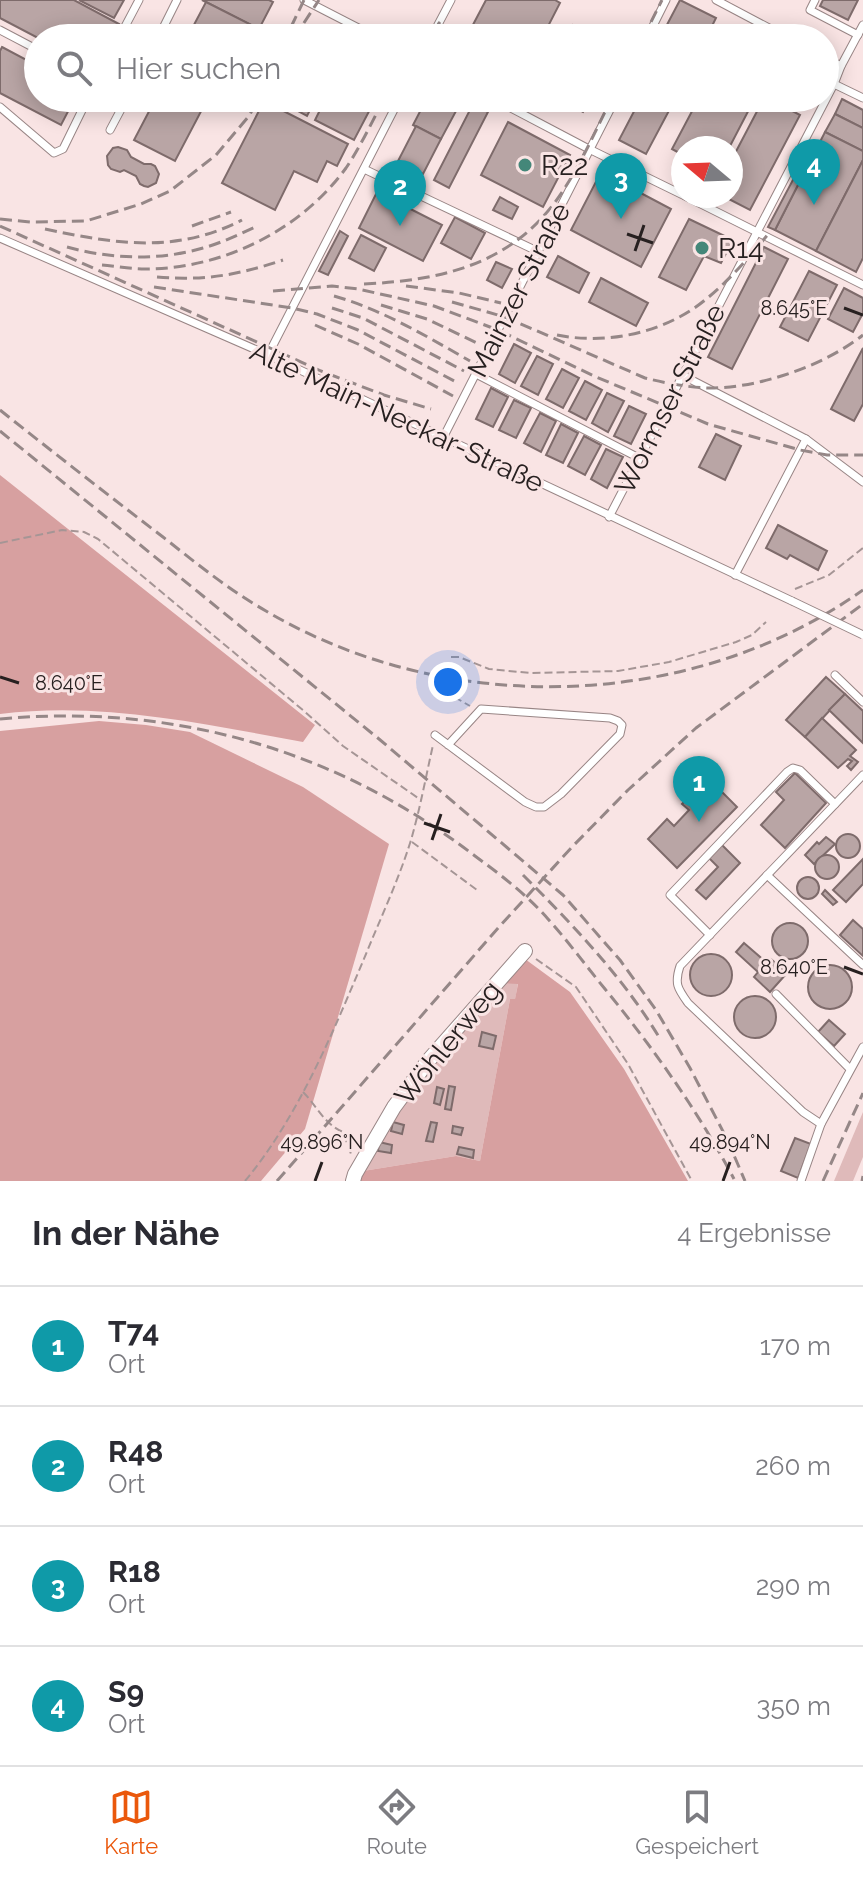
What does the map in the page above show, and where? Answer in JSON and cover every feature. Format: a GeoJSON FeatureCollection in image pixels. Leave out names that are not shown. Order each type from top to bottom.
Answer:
{"type":"FeatureCollection","features":[{"type":"Feature","properties":{"kind":"street","name":"Wöhlerweg"},"geometry":{"type":"LineString","coordinates":[[354,1177],[394,1107],[428,1061],[525,951]]}},
{"type":"Feature","properties":{"kind":"lane"},"geometry":{"type":"LineString","coordinates":[[126,24],[139,0]]}},
{"type":"Feature","properties":{"kind":"lane"},"geometry":{"type":"LineString","coordinates":[[165,24],[177,0]]}},
{"type":"Feature","properties":{"kind":"lane"},"geometry":{"type":"LineString","coordinates":[[304,0],[351,24]]}},
{"type":"Feature","properties":{"kind":"lane"},"geometry":{"type":"LineString","coordinates":[[438,24],[451,0]]}},
{"type":"Feature","properties":{"kind":"lane"},"geometry":{"type":"LineString","coordinates":[[654,24],[666,0]]}},
{"type":"Feature","properties":{"kind":"lane"},"geometry":{"type":"LineString","coordinates":[[716,0],[761,24]]}},
{"type":"Feature","properties":{"kind":"lane"},"geometry":{"type":"LineString","coordinates":[[815,0],[810,10],[837,24]]}},
{"type":"Feature","properties":{"kind":"lane"},"geometry":{"type":"LineString","coordinates":[[839,25],[858,35]]}},
{"type":"Feature","properties":{"kind":"lane","name":"Wormser Straße"},"geometry":{"type":"LineString","coordinates":[[839,71],[863,25]]}},
{"type":"Feature","properties":{"kind":"lane"},"geometry":{"type":"LineString","coordinates":[[0,30],[24,43]]}},
{"type":"Feature","properties":{"kind":"lane"},"geometry":{"type":"LineString","coordinates":[[839,86],[863,98]]}},
{"type":"Feature","properties":{"kind":"lane"},"geometry":{"type":"LineString","coordinates":[[0,107],[54,153],[63,149],[81,112]]}},
{"type":"Feature","properties":{"kind":"lane"},"geometry":{"type":"LineString","coordinates":[[110,130],[120,112]]}},
{"type":"Feature","properties":{"kind":"lane"},"geometry":{"type":"LineString","coordinates":[[268,355],[393,112]]}},
{"type":"Feature","properties":{"kind":"lane"},"geometry":{"type":"LineString","coordinates":[[519,112],[671,190]]}},
{"type":"Feature","properties":{"kind":"lane","name":"Mainzer Straße"},"geometry":{"type":"LineString","coordinates":[[443,438],[609,112]]}},
{"type":"Feature","properties":{"kind":"lane","name":"Wormser Straße"},"geometry":{"type":"LineString","coordinates":[[609,517],[819,112]]}},
{"type":"Feature","properties":{"kind":"lane"},"geometry":{"type":"LineString","coordinates":[[364,169],[539,252]]}},
{"type":"Feature","properties":{"kind":"lane"},"geometry":{"type":"LineString","coordinates":[[709,208],[863,285]]}},
{"type":"Feature","properties":{"kind":"lane","name":"Alte Main-Neckar-Straße"},"geometry":{"type":"LineString","coordinates":[[0,238],[268,355],[863,635]]}},
{"type":"Feature","properties":{"kind":"lane"},"geometry":{"type":"LineString","coordinates":[[476,374],[639,458]]}},
{"type":"Feature","properties":{"kind":"lane"},"geometry":{"type":"LineString","coordinates":[[682,375],[806,439],[863,482]]}},
{"type":"Feature","properties":{"kind":"lane"},"geometry":{"type":"LineString","coordinates":[[735,575],[806,439]]}},
{"type":"Feature","properties":{"kind":"lane"},"geometry":{"type":"LineString","coordinates":[[835,675],[863,702]]}},
{"type":"Feature","properties":{"kind":"lane"},"geometry":{"type":"LineString","coordinates":[[435,735],[448,745],[525,802],[544,807],[561,794],[620,734],[622,725],[610,718],[481,709],[448,745]]}},
{"type":"Feature","properties":{"kind":"lane"},"geometry":{"type":"LineString","coordinates":[[710,935],[670,895],[690,872],[793,768],[800,770],[835,804]]}},
{"type":"Feature","properties":{"kind":"lane"},"geometry":{"type":"LineString","coordinates":[[821,1124],[803,1112],[688,1003],[678,988],[677,977],[680,966],[863,775]]}},
{"type":"Feature","properties":{"kind":"lane"},"geometry":{"type":"LineString","coordinates":[[767,875],[863,965]]}},
{"type":"Feature","properties":{"kind":"lane"},"geometry":{"type":"LineString","coordinates":[[776,994],[850,1069]]}},
{"type":"Feature","properties":{"kind":"lane"},"geometry":{"type":"LineString","coordinates":[[801,1181],[821,1124],[863,1047]]}},
{"type":"Feature","properties":{"kind":"path"},"geometry":{"type":"LineString","coordinates":[[0,543],[62,530],[84,532],[98,539],[343,746],[421,800]]}},
{"type":"Feature","properties":{"kind":"path"},"geometry":{"type":"LineString","coordinates":[[795,589],[829,575],[863,548]]}},
{"type":"Feature","properties":{"kind":"path"},"geometry":{"type":"LineString","coordinates":[[451,657],[499,671],[618,671],[669,662],[726,645],[752,635],[766,622]]}},
{"type":"Feature","properties":{"kind":"path"},"geometry":{"type":"LineString","coordinates":[[444,691],[478,711]]}},
{"type":"Feature","properties":{"kind":"path"},"geometry":{"type":"LineString","coordinates":[[245,1181],[259,1164],[303,1091],[351,988],[411,841],[435,735]]}},
{"type":"Feature","properties":{"kind":"path"},"geometry":{"type":"LineString","coordinates":[[411,841],[477,890]]}},
{"type":"Feature","properties":{"kind":"path"},"geometry":{"type":"LineString","coordinates":[[525,951],[576,987],[628,1064],[692,1181]]}},
{"type":"Feature","properties":{"kind":"path"},"geometry":{"type":"LineString","coordinates":[[303,1091],[317,1106],[321,1117],[343,1132],[351,1150],[354,1177]]}},
{"type":"Feature","properties":{"kind":"shaded area"},"geometry":{"type":"Polygon","coordinates":[[[0,475],[315,725],[303,742],[114,712],[76,710],[0,714],[0,475]]]}},
{"type":"Feature","properties":{"kind":"shaded area"},"geometry":{"type":"Polygon","coordinates":[[[99,721],[190,732],[303,787],[389,844],[305,1129],[261,1181],[0,1181],[0,731],[99,721]]]}},
{"type":"Feature","properties":{"kind":"shaded area"},"geometry":{"type":"Polygon","coordinates":[[[525,959],[570,992],[624,1069],[688,1181],[359,1181],[363,1171],[456,1156],[480,1161],[510,999],[515,999],[518,984],[502,983],[525,959]]]}},
{"type":"Feature","properties":{"kind":"shaded area"},"geometry":{"type":"Polygon","coordinates":[[[502,983],[518,983],[515,1000],[510,999],[480,1161],[456,1156],[363,1171],[421,1076],[502,983]]]}},
{"type":"Feature","properties":{"kind":"shaded area"},"geometry":{"type":"Polygon","coordinates":[[[863,1112],[863,1157],[853,1181],[834,1181],[863,1112]]]}},
{"type":"Feature","properties":{"kind":"building"},"geometry":{"type":"Polygon","coordinates":[[[0,0],[74,0],[119,24],[24,24],[24,31],[0,18],[0,0]]]}},
{"type":"Feature","properties":{"kind":"building"},"geometry":{"type":"Polygon","coordinates":[[[79,0],[124,0],[114,18],[79,0]]]}},
{"type":"Feature","properties":{"kind":"building"},"geometry":{"type":"Polygon","coordinates":[[[202,0],[273,2],[262,24],[249,24],[202,0]]]}},
{"type":"Feature","properties":{"kind":"building"},"geometry":{"type":"Polygon","coordinates":[[[486,0],[555,0],[560,3],[549,24],[473,24],[486,0]]]}},
{"type":"Feature","properties":{"kind":"building"},"geometry":{"type":"Polygon","coordinates":[[[680,0],[716,18],[713,24],[667,24],[680,0]]]}},
{"type":"Feature","properties":{"kind":"building"},"geometry":{"type":"Polygon","coordinates":[[[823,0],[858,0],[848,20],[820,6],[823,0]]]}},
{"type":"Feature","properties":{"kind":"building"},"geometry":{"type":"Polygon","coordinates":[[[206,2],[249,24],[194,24],[206,2]]]}},
{"type":"Feature","properties":{"kind":"building"},"geometry":{"type":"Polygon","coordinates":[[[2,47],[24,59],[24,106],[0,93],[2,47]]]}},
{"type":"Feature","properties":{"kind":"building"},"geometry":{"type":"Polygon","coordinates":[[[842,99],[863,110],[863,128],[835,114],[839,112],[842,99]]]}},
{"type":"Feature","properties":{"kind":"building"},"geometry":{"type":"Polygon","coordinates":[[[36,112],[68,112],[61,125],[36,112]]]}},
{"type":"Feature","properties":{"kind":"building"},"geometry":{"type":"Polygon","coordinates":[[[149,112],[201,112],[175,161],[134,140],[149,112]]]}},
{"type":"Feature","properties":{"kind":"building"},"geometry":{"type":"Polygon","coordinates":[[[258,112],[285,112],[348,144],[337,166],[327,161],[317,182],[294,171],[275,210],[222,183],[258,112]]]}},
{"type":"Feature","properties":{"kind":"building"},"geometry":{"type":"Polygon","coordinates":[[[319,112],[369,112],[354,140],[315,120],[319,112]]]}},
{"type":"Feature","properties":{"kind":"building"},"geometry":{"type":"Polygon","coordinates":[[[420,112],[455,112],[441,139],[413,125],[420,112]]]}},
{"type":"Feature","properties":{"kind":"building"},"geometry":{"type":"Polygon","coordinates":[[[469,112],[488,112],[449,188],[434,180],[469,112]]]}},
{"type":"Feature","properties":{"kind":"building"},"geometry":{"type":"Polygon","coordinates":[[[634,112],[668,112],[646,154],[619,140],[634,112]]]}},
{"type":"Feature","properties":{"kind":"building"},"geometry":{"type":"Polygon","coordinates":[[[692,112],[748,112],[735,136],[679,136],[692,112]]]}},
{"type":"Feature","properties":{"kind":"building"},"geometry":{"type":"Polygon","coordinates":[[[757,112],[794,112],[800,115],[750,210],[743,206],[743,138],[757,112]]]}},
{"type":"Feature","properties":{"kind":"building"},"geometry":{"type":"Polygon","coordinates":[[[835,114],[863,128],[863,151],[825,132],[835,114]]]}},
{"type":"Feature","properties":{"kind":"building","name":"R22"},"geometry":{"type":"Polygon","coordinates":[[[508,122],[570,155],[543,207],[481,175],[508,122]]]}},
{"type":"Feature","properties":{"kind":"building"},"geometry":{"type":"Polygon","coordinates":[[[416,126],[441,139],[423,174],[398,161],[416,126]]]}},
{"type":"Feature","properties":{"kind":"building"},"geometry":{"type":"Polygon","coordinates":[[[825,132],[863,151],[863,160],[816,251],[775,230],[825,132]]]}},
{"type":"Feature","properties":{"kind":"building"},"geometry":{"type":"Polygon","coordinates":[[[118,147],[127,150],[131,157],[144,164],[155,166],[159,174],[156,183],[144,186],[136,176],[124,170],[111,169],[107,156],[118,147]]]}},
{"type":"Feature","properties":{"kind":"building"},"geometry":{"type":"Polygon","coordinates":[[[863,160],[863,258],[856,272],[816,251],[863,160]]]}},
{"type":"Feature","properties":{"kind":"building"},"geometry":{"type":"Polygon","coordinates":[[[601,172],[671,209],[641,267],[571,230],[601,172]]]}},
{"type":"Feature","properties":{"kind":"building"},"geometry":{"type":"Polygon","coordinates":[[[795,176],[801,179],[775,230],[768,227],[795,176]]]}},
{"type":"Feature","properties":{"kind":"building"},"geometry":{"type":"Polygon","coordinates":[[[377,192],[442,225],[423,261],[359,228],[377,192]]]}},
{"type":"Feature","properties":{"kind":"building"},"geometry":{"type":"Polygon","coordinates":[[[500,197],[518,207],[512,219],[493,210],[500,197]]]}},
{"type":"Feature","properties":{"kind":"building"},"geometry":{"type":"Polygon","coordinates":[[[455,217],[485,233],[471,259],[441,243],[455,217]]]}},
{"type":"Feature","properties":{"kind":"building","name":"R14"},"geometry":{"type":"Polygon","coordinates":[[[689,219],[733,240],[721,263],[704,256],[686,290],[659,277],[689,219]]]}},
{"type":"Feature","properties":{"kind":"building"},"geometry":{"type":"Polygon","coordinates":[[[340,231],[348,236],[328,275],[319,271],[340,231]]]}},
{"type":"Feature","properties":{"kind":"building"},"geometry":{"type":"Polygon","coordinates":[[[361,235],[386,248],[374,271],[349,258],[361,235]]]}},
{"type":"Feature","properties":{"kind":"building"},"geometry":{"type":"Polygon","coordinates":[[[764,247],[788,259],[732,369],[708,357],[764,247]]]}},
{"type":"Feature","properties":{"kind":"building"},"geometry":{"type":"Polygon","coordinates":[[[558,256],[589,273],[579,293],[547,277],[558,256]]]}},
{"type":"Feature","properties":{"kind":"building"},"geometry":{"type":"Polygon","coordinates":[[[496,262],[512,269],[502,288],[487,280],[496,262]]]}},
{"type":"Feature","properties":{"kind":"building"},"geometry":{"type":"Polygon","coordinates":[[[809,271],[837,285],[808,341],[780,327],[809,271]]]}},
{"type":"Feature","properties":{"kind":"building"},"geometry":{"type":"Polygon","coordinates":[[[601,278],[648,303],[636,326],[589,302],[601,278]]]}},
{"type":"Feature","properties":{"kind":"building"},"geometry":{"type":"Polygon","coordinates":[[[844,288],[863,298],[863,313],[853,332],[828,319],[844,288]]]}},
{"type":"Feature","properties":{"kind":"building"},"geometry":{"type":"Polygon","coordinates":[[[514,344],[531,353],[515,383],[499,374],[514,344]]]}},
{"type":"Feature","properties":{"kind":"building"},"geometry":{"type":"Polygon","coordinates":[[[863,348],[863,404],[854,421],[831,409],[863,348]]]}},
{"type":"Feature","properties":{"kind":"building"},"geometry":{"type":"Polygon","coordinates":[[[537,356],[553,364],[538,395],[521,386],[537,356]]]}},
{"type":"Feature","properties":{"kind":"building"},"geometry":{"type":"Polygon","coordinates":[[[562,369],[579,378],[563,408],[546,399],[562,369]]]}},
{"type":"Feature","properties":{"kind":"building"},"geometry":{"type":"Polygon","coordinates":[[[585,381],[602,390],[586,420],[569,411],[585,381]]]}},
{"type":"Feature","properties":{"kind":"building"},"geometry":{"type":"Polygon","coordinates":[[[491,388],[508,397],[493,427],[476,419],[491,388]]]}},
{"type":"Feature","properties":{"kind":"building"},"geometry":{"type":"Polygon","coordinates":[[[607,393],[624,401],[608,432],[592,423],[607,393]]]}},
{"type":"Feature","properties":{"kind":"building"},"geometry":{"type":"Polygon","coordinates":[[[514,400],[531,408],[516,438],[499,430],[514,400]]]}},
{"type":"Feature","properties":{"kind":"building"},"geometry":{"type":"Polygon","coordinates":[[[629,406],[646,414],[631,444],[614,436],[629,406]]]}},
{"type":"Feature","properties":{"kind":"building"},"geometry":{"type":"Polygon","coordinates":[[[540,413],[556,421],[541,452],[524,443],[540,413]]]}},
{"type":"Feature","properties":{"kind":"building"},"geometry":{"type":"Polygon","coordinates":[[[561,424],[578,433],[563,463],[546,455],[561,424]]]}},
{"type":"Feature","properties":{"kind":"building"},"geometry":{"type":"Polygon","coordinates":[[[716,434],[741,446],[725,480],[699,467],[716,434]]]}},
{"type":"Feature","properties":{"kind":"building"},"geometry":{"type":"Polygon","coordinates":[[[584,436],[601,445],[585,475],[568,466],[584,436]]]}},
{"type":"Feature","properties":{"kind":"building"},"geometry":{"type":"Polygon","coordinates":[[[606,449],[623,457],[607,488],[591,479],[606,449]]]}},
{"type":"Feature","properties":{"kind":"building"},"geometry":{"type":"Polygon","coordinates":[[[778,525],[827,551],[818,570],[790,555],[787,559],[766,548],[778,525]]]}},
{"type":"Feature","properties":{"kind":"building"},"geometry":{"type":"Polygon","coordinates":[[[826,677],[845,694],[805,737],[786,720],[826,677]]]}},
{"type":"Feature","properties":{"kind":"building"},"geometry":{"type":"Polygon","coordinates":[[[845,694],[863,711],[863,743],[829,710],[845,694]]]}},
{"type":"Feature","properties":{"kind":"building"},"geometry":{"type":"Polygon","coordinates":[[[822,718],[856,750],[850,756],[858,762],[851,770],[847,766],[852,761],[848,759],[838,768],[805,737],[822,718]]]}},
{"type":"Feature","properties":{"kind":"building"},"geometry":{"type":"Polygon","coordinates":[[[795,773],[826,803],[785,848],[761,825],[784,800],[776,792],[795,773]]]}},
{"type":"Feature","properties":{"kind":"building"},"geometry":{"type":"Polygon","coordinates":[[[708,778],[737,807],[677,868],[648,839],[667,819],[674,826],[689,810],[682,804],[708,778]]]}},
{"type":"Feature","properties":{"kind":"building"},"geometry":{"type":"Polygon","coordinates":[[[848,834],[859,841],[860,846],[853,857],[848,858],[837,851],[836,846],[843,835],[848,834]]]}},
{"type":"Feature","properties":{"kind":"building"},"geometry":{"type":"Polygon","coordinates":[[[826,837],[835,844],[814,864],[805,855],[826,837]]]}},
{"type":"Feature","properties":{"kind":"building"},"geometry":{"type":"Polygon","coordinates":[[[721,844],[740,863],[706,899],[696,890],[718,867],[708,857],[721,844]]]}},
{"type":"Feature","properties":{"kind":"building"},"geometry":{"type":"Polygon","coordinates":[[[827,855],[838,862],[839,867],[832,878],[827,879],[816,872],[815,867],[822,856],[827,855]]]}},
{"type":"Feature","properties":{"kind":"building"},"geometry":{"type":"Polygon","coordinates":[[[863,859],[863,884],[846,902],[833,890],[863,859]]]}},
{"type":"Feature","properties":{"kind":"building"},"geometry":{"type":"Polygon","coordinates":[[[804,877],[812,877],[819,888],[812,899],[804,899],[797,892],[797,884],[804,877]]]}},
{"type":"Feature","properties":{"kind":"building"},"geometry":{"type":"Polygon","coordinates":[[[825,890],[837,902],[833,905],[822,894],[825,890]]]}},
{"type":"Feature","properties":{"kind":"building"},"geometry":{"type":"Polygon","coordinates":[[[853,920],[863,929],[863,956],[840,935],[853,920]]]}},
{"type":"Feature","properties":{"kind":"building"},"geometry":{"type":"Polygon","coordinates":[[[790,923],[802,929],[808,941],[802,953],[790,959],[778,953],[772,941],[778,929],[790,923]]]}},
{"type":"Feature","properties":{"kind":"building"},"geometry":{"type":"Polygon","coordinates":[[[744,943],[767,963],[771,959],[787,973],[770,992],[754,977],[758,972],[736,952],[744,943]]]}},
{"type":"Feature","properties":{"kind":"building"},"geometry":{"type":"Polygon","coordinates":[[[711,954],[726,960],[732,975],[726,990],[711,996],[696,990],[690,975],[696,960],[711,954]]]}},
{"type":"Feature","properties":{"kind":"building"},"geometry":{"type":"Polygon","coordinates":[[[830,965],[845,972],[852,987],[845,1002],[830,1009],[815,1002],[808,987],[815,972],[830,965]]]}},
{"type":"Feature","properties":{"kind":"building"},"geometry":{"type":"Polygon","coordinates":[[[755,996],[770,1002],[776,1017],[770,1032],[755,1038],[740,1032],[734,1017],[740,1002],[755,996]]]}},
{"type":"Feature","properties":{"kind":"building"},"geometry":{"type":"Polygon","coordinates":[[[829,1020],[845,1034],[834,1046],[818,1032],[829,1020]]]}},
{"type":"Feature","properties":{"kind":"building"},"geometry":{"type":"Polygon","coordinates":[[[482,1032],[496,1036],[493,1049],[479,1046],[482,1032]]]}},
{"type":"Feature","properties":{"kind":"building"},"geometry":{"type":"Polygon","coordinates":[[[449,1086],[455,1087],[451,1110],[445,1109],[449,1086]]]}},
{"type":"Feature","properties":{"kind":"building"},"geometry":{"type":"Polygon","coordinates":[[[437,1087],[444,1089],[440,1105],[434,1103],[437,1087]]]}},
{"type":"Feature","properties":{"kind":"building"},"geometry":{"type":"Polygon","coordinates":[[[393,1122],[404,1125],[402,1134],[391,1131],[393,1122]]]}},
{"type":"Feature","properties":{"kind":"building"},"geometry":{"type":"Polygon","coordinates":[[[431,1122],[437,1123],[433,1142],[426,1141],[431,1122]]]}},
{"type":"Feature","properties":{"kind":"building"},"geometry":{"type":"Polygon","coordinates":[[[453,1126],[463,1128],[461,1135],[452,1133],[453,1126]]]}},
{"type":"Feature","properties":{"kind":"building"},"geometry":{"type":"Polygon","coordinates":[[[795,1138],[811,1144],[798,1178],[781,1171],[795,1138]]]}},
{"type":"Feature","properties":{"kind":"building"},"geometry":{"type":"Polygon","coordinates":[[[379,1142],[392,1145],[391,1153],[378,1151],[379,1142]]]}},
{"type":"Feature","properties":{"kind":"building"},"geometry":{"type":"Polygon","coordinates":[[[459,1147],[474,1150],[473,1158],[457,1154],[459,1147]]]}},
{"type":"Feature","properties":{"kind":"railway"},"geometry":{"type":"LineString","coordinates":[[292,24],[304,0]]}},
{"type":"Feature","properties":{"kind":"railway"},"geometry":{"type":"LineString","coordinates":[[303,24],[319,0]]}},
{"type":"Feature","properties":{"kind":"railway"},"geometry":{"type":"LineString","coordinates":[[650,24],[662,0]]}},
{"type":"Feature","properties":{"kind":"railway"},"geometry":{"type":"LineString","coordinates":[[0,219],[86,221],[141,204],[170,191],[216,155],[251,112]]}},
{"type":"Feature","properties":{"kind":"railway"},"geometry":{"type":"LineString","coordinates":[[102,265],[145,269],[174,267],[230,254],[257,242],[282,228],[327,190],[346,168],[378,112]]}},
{"type":"Feature","properties":{"kind":"railway"},"geometry":{"type":"LineString","coordinates":[[364,284],[424,278],[479,262],[504,249],[547,212],[566,186],[605,112]]}},
{"type":"Feature","properties":{"kind":"railway"},"geometry":{"type":"LineString","coordinates":[[192,226],[231,212]]}},
{"type":"Feature","properties":{"kind":"railway"},"geometry":{"type":"LineString","coordinates":[[45,229],[121,242],[169,242],[217,231],[242,220]]}},
{"type":"Feature","properties":{"kind":"railway"},"geometry":{"type":"LineString","coordinates":[[0,226],[321,371],[431,409]]}},
{"type":"Feature","properties":{"kind":"railway"},"geometry":{"type":"LineString","coordinates":[[67,247],[100,254],[152,257],[210,246],[255,227]]}},
{"type":"Feature","properties":{"kind":"railway"},"geometry":{"type":"LineString","coordinates":[[557,335],[615,337],[672,321],[714,293],[770,232]]}},
{"type":"Feature","properties":{"kind":"railway"},"geometry":{"type":"LineString","coordinates":[[157,277],[221,276],[283,260]]}},
{"type":"Feature","properties":{"kind":"railway"},"geometry":{"type":"LineString","coordinates":[[273,291],[332,286],[434,306],[498,330],[594,376],[708,424],[800,450],[827,455],[863,455]]}},
{"type":"Feature","properties":{"kind":"railway"},"geometry":{"type":"LineString","coordinates":[[406,286],[459,293],[501,303]]}},
{"type":"Feature","properties":{"kind":"railway"},"geometry":{"type":"LineString","coordinates":[[154,287],[317,314],[358,330],[458,383]]}},
{"type":"Feature","properties":{"kind":"railway"},"geometry":{"type":"LineString","coordinates":[[334,296],[387,316],[470,361]]}},
{"type":"Feature","properties":{"kind":"railway"},"geometry":{"type":"LineString","coordinates":[[452,302],[505,317],[645,378],[699,387],[747,384],[789,374],[829,356],[863,335]]}},
{"type":"Feature","properties":{"kind":"railway"},"geometry":{"type":"LineString","coordinates":[[381,305],[427,319],[479,344]]}},
{"type":"Feature","properties":{"kind":"railway"},"geometry":{"type":"LineString","coordinates":[[332,308],[363,318],[464,371]]}},
{"type":"Feature","properties":{"kind":"railway"},"geometry":{"type":"LineString","coordinates":[[315,325],[358,344],[453,396]]}},
{"type":"Feature","properties":{"kind":"railway"},"geometry":{"type":"LineString","coordinates":[[0,410],[252,603],[337,646],[411,670],[489,684],[568,686],[646,678],[723,660],[795,630],[863,590]]}},
{"type":"Feature","properties":{"kind":"railway"},"geometry":{"type":"LineString","coordinates":[[0,431],[379,739],[563,895],[620,960],[656,1010],[727,1139],[745,1181]]}},
{"type":"Feature","properties":{"kind":"railway"},"geometry":{"type":"LineString","coordinates":[[277,1181],[499,927],[628,790],[696,728],[863,604]]}},
{"type":"Feature","properties":{"kind":"railway"},"geometry":{"type":"LineString","coordinates":[[0,719],[65,716],[128,719],[190,727],[251,742],[310,762],[367,788],[422,819],[504,878],[555,927],[658,1058],[706,1129],[734,1179]]}},
{"type":"Feature","properties":{"kind":"railway"},"geometry":{"type":"LineString","coordinates":[[523,875],[613,972],[659,1037]]}},
{"type":"Feature","properties":{"kind":"railway"},"geometry":{"type":"LineString","coordinates":[[823,1181],[863,1093]]}},
{"type":"Feature","properties":{"kind":"railway"},"geometry":{"type":"LineString","coordinates":[[862,1181],[863,1176]]}},
{"type":"Feature","properties":{"kind":"place","name":"R22"},"geometry":{"type":"Point","coordinates":[525,165]}},
{"type":"Feature","properties":{"kind":"place","name":"S9"},"geometry":{"type":"Point","coordinates":[814,205]}},
{"type":"Feature","properties":{"kind":"place","name":"R18"},"geometry":{"type":"Point","coordinates":[621,219]}},
{"type":"Feature","properties":{"kind":"place","name":"R48"},"geometry":{"type":"Point","coordinates":[400,226]}},
{"type":"Feature","properties":{"kind":"place","name":"R14"},"geometry":{"type":"Point","coordinates":[702,248]}},
{"type":"Feature","properties":{"kind":"place","name":"T74"},"geometry":{"type":"Point","coordinates":[699,822]}}]}
